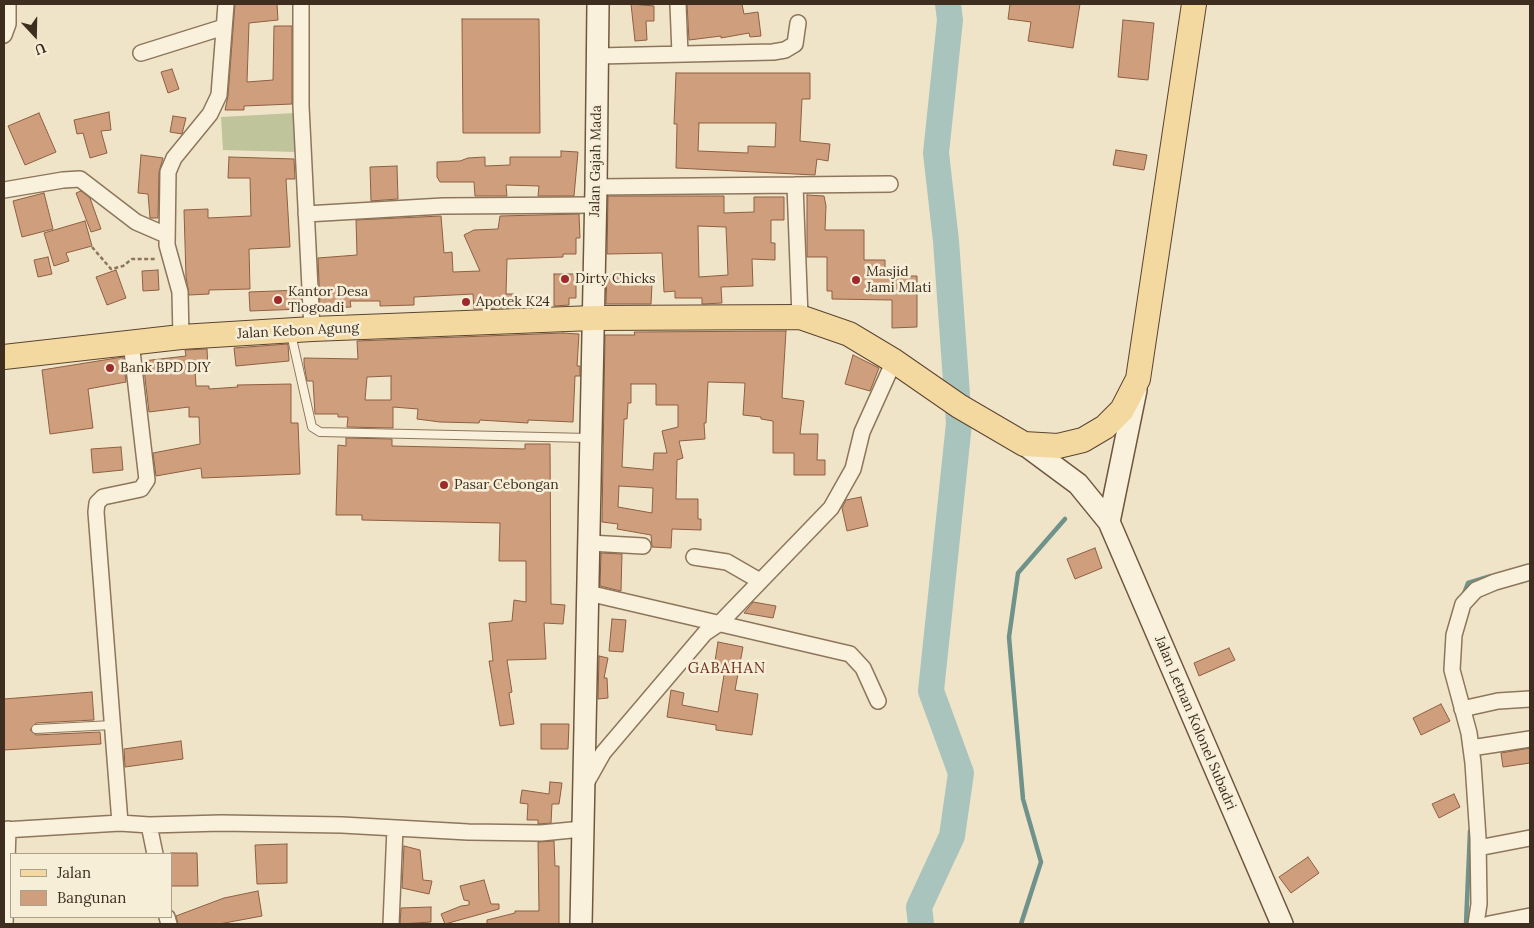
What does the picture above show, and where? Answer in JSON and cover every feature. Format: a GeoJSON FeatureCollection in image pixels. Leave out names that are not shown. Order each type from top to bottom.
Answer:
{"type":"FeatureCollection","features":[{"type":"Feature","properties":{"kind":"main road","name":"Jalan Gajah Mada"},"geometry":{"type":"LineString","coordinates":[[581,924],[596,196],[598,4]]}},
{"type":"Feature","properties":{"kind":"main road"},"geometry":{"type":"LineString","coordinates":[[1108,522],[1138,379],[1193,4]]}},
{"type":"Feature","properties":{"kind":"main road","name":"Jalan Kebon Agung"},"geometry":{"type":"LineString","coordinates":[[4,357],[181,337],[301,330],[593,318],[800,317],[849,334],[904,367],[959,406],[1024,444]]}},
{"type":"Feature","properties":{"kind":"main road"},"geometry":{"type":"LineString","coordinates":[[1024,444],[1058,446],[1083,440],[1105,427],[1122,410],[1138,379]]}},
{"type":"Feature","properties":{"kind":"main road","name":"Jalan Letnan Kolonel Subadri"},"geometry":{"type":"LineString","coordinates":[[1024,444],[1078,484],[1108,522],[1282,924]]}},
{"type":"Feature","properties":{"kind":"street"},"geometry":{"type":"LineString","coordinates":[[4,35],[8,24],[8,4]]}},
{"type":"Feature","properties":{"kind":"street"},"geometry":{"type":"LineString","coordinates":[[181,337],[180,292],[170,261],[166,236],[168,172],[174,158],[210,114],[219,95],[226,4]]}},
{"type":"Feature","properties":{"kind":"street"},"geometry":{"type":"LineString","coordinates":[[301,4],[301,106],[306,214],[301,330]]}},
{"type":"Feature","properties":{"kind":"street"},"geometry":{"type":"LineString","coordinates":[[678,4],[680,54]]}},
{"type":"Feature","properties":{"kind":"street"},"geometry":{"type":"LineString","coordinates":[[598,56],[773,52],[785,50],[797,41],[798,23]]}},
{"type":"Feature","properties":{"kind":"street"},"geometry":{"type":"LineString","coordinates":[[141,53],[224,27]]}},
{"type":"Feature","properties":{"kind":"street"},"geometry":{"type":"LineString","coordinates":[[4,190],[80,179],[136,222],[166,236]]}},
{"type":"Feature","properties":{"kind":"street"},"geometry":{"type":"LineString","coordinates":[[306,214],[795,185],[890,184]]}},
{"type":"Feature","properties":{"kind":"street"},"geometry":{"type":"LineString","coordinates":[[795,185],[800,317]]}},
{"type":"Feature","properties":{"kind":"street"},"geometry":{"type":"LineString","coordinates":[[120,823],[96,512],[97,503],[102,497],[141,489],[147,480],[131,342]]}},
{"type":"Feature","properties":{"kind":"street"},"geometry":{"type":"LineString","coordinates":[[585,785],[603,753],[705,633],[720,623],[831,508],[853,469],[862,432],[904,367]]}},
{"type":"Feature","properties":{"kind":"street"},"geometry":{"type":"LineString","coordinates":[[589,543],[643,546]]}},
{"type":"Feature","properties":{"kind":"street"},"geometry":{"type":"LineString","coordinates":[[694,557],[727,562],[760,581]]}},
{"type":"Feature","properties":{"kind":"street"},"geometry":{"type":"LineString","coordinates":[[1476,924],[1479,904],[1478,848],[1471,748],[1452,670],[1454,635],[1463,604],[1476,590],[1495,582],[1530,572]]}},
{"type":"Feature","properties":{"kind":"street"},"geometry":{"type":"LineString","coordinates":[[588,593],[850,654],[863,668],[878,701]]}},
{"type":"Feature","properties":{"kind":"street"},"geometry":{"type":"LineString","coordinates":[[1462,709],[1498,701],[1530,699]]}},
{"type":"Feature","properties":{"kind":"street"},"geometry":{"type":"LineString","coordinates":[[1471,748],[1530,739]]}},
{"type":"Feature","properties":{"kind":"street"},"geometry":{"type":"LineString","coordinates":[[6,924],[6,830],[120,823],[150,825],[221,822],[541,833],[582,829]]}},
{"type":"Feature","properties":{"kind":"street"},"geometry":{"type":"LineString","coordinates":[[150,825],[155,853]]}},
{"type":"Feature","properties":{"kind":"street"},"geometry":{"type":"LineString","coordinates":[[392,924],[395,828]]}},
{"type":"Feature","properties":{"kind":"street"},"geometry":{"type":"LineString","coordinates":[[1478,848],[1530,838]]}},
{"type":"Feature","properties":{"kind":"street"},"geometry":{"type":"LineString","coordinates":[[1489,924],[1530,916]]}},
{"type":"Feature","properties":{"kind":"lane"},"geometry":{"type":"LineString","coordinates":[[301,330],[310,421],[312,427],[320,432],[591,438]]}},
{"type":"Feature","properties":{"kind":"lane"},"geometry":{"type":"LineString","coordinates":[[36,729],[112,725]]}},
{"type":"Feature","properties":{"kind":"path"},"geometry":{"type":"LineString","coordinates":[[92,247],[111,269],[123,266],[132,259],[170,261]]}},
{"type":"Feature","properties":{"kind":"green space"},"geometry":{"type":"Polygon","coordinates":[[[295,113],[296,152],[223,150],[221,117],[295,113]]]}},
{"type":"Feature","properties":{"kind":"building"},"geometry":{"type":"Polygon","coordinates":[[[235,4],[277,4],[278,20],[249,23],[247,82],[273,80],[274,26],[292,26],[292,104],[244,106],[244,110],[225,110],[228,96],[235,4]]]}},
{"type":"Feature","properties":{"kind":"building"},"geometry":{"type":"Polygon","coordinates":[[[631,4],[654,6],[654,21],[646,21],[647,40],[635,41],[631,4]]]}},
{"type":"Feature","properties":{"kind":"building"},"geometry":{"type":"Polygon","coordinates":[[[687,4],[742,4],[744,14],[758,12],[761,36],[750,37],[749,33],[721,38],[721,36],[689,40],[687,4]]]}},
{"type":"Feature","properties":{"kind":"building"},"geometry":{"type":"Polygon","coordinates":[[[1010,4],[1080,4],[1073,48],[1028,41],[1031,22],[1008,19],[1010,4]]]}},
{"type":"Feature","properties":{"kind":"building"},"geometry":{"type":"Polygon","coordinates":[[[462,19],[539,19],[540,133],[463,133],[462,19]]]}},
{"type":"Feature","properties":{"kind":"building"},"geometry":{"type":"Polygon","coordinates":[[[1123,20],[1154,23],[1148,80],[1118,77],[1123,20]]]}},
{"type":"Feature","properties":{"kind":"building"},"geometry":{"type":"Polygon","coordinates":[[[172,69],[179,89],[168,93],[161,72],[172,69]]]}},
{"type":"Feature","properties":{"kind":"building"},"geometry":{"type":"Polygon","coordinates":[[[676,73],[810,73],[810,99],[802,99],[800,141],[830,144],[828,161],[817,159],[815,175],[676,168],[677,124],[674,124],[676,73]],[[699,123],[698,151],[748,153],[748,146],[775,147],[776,123],[699,123]]]}},
{"type":"Feature","properties":{"kind":"building"},"geometry":{"type":"Polygon","coordinates":[[[109,112],[111,130],[101,131],[107,153],[90,158],[83,133],[77,134],[74,120],[109,112]]]}},
{"type":"Feature","properties":{"kind":"building"},"geometry":{"type":"Polygon","coordinates":[[[39,113],[56,152],[25,165],[8,126],[39,113]]]}},
{"type":"Feature","properties":{"kind":"building"},"geometry":{"type":"Polygon","coordinates":[[[173,116],[186,118],[182,134],[170,132],[173,116]]]}},
{"type":"Feature","properties":{"kind":"building"},"geometry":{"type":"Polygon","coordinates":[[[1116,150],[1147,155],[1144,170],[1113,165],[1116,150]]]}},
{"type":"Feature","properties":{"kind":"building"},"geometry":{"type":"Polygon","coordinates":[[[561,151],[578,152],[574,196],[538,196],[539,186],[506,185],[507,196],[475,196],[474,182],[440,182],[437,177],[437,162],[485,157],[485,166],[510,165],[510,157],[561,157],[561,151]]]}},
{"type":"Feature","properties":{"kind":"building"},"geometry":{"type":"Polygon","coordinates":[[[141,155],[163,158],[159,172],[158,218],[150,218],[148,194],[138,193],[141,155]]]}},
{"type":"Feature","properties":{"kind":"building"},"geometry":{"type":"Polygon","coordinates":[[[229,157],[294,159],[295,179],[286,179],[290,247],[249,249],[250,289],[209,290],[209,294],[189,295],[186,277],[184,210],[208,209],[208,218],[251,216],[250,178],[228,178],[229,157]]]}},
{"type":"Feature","properties":{"kind":"building"},"geometry":{"type":"Polygon","coordinates":[[[397,166],[398,199],[371,201],[370,167],[397,166]]]}},
{"type":"Feature","properties":{"kind":"building"},"geometry":{"type":"Polygon","coordinates":[[[81,191],[90,198],[101,229],[91,232],[76,193],[81,191]]]}},
{"type":"Feature","properties":{"kind":"building"},"geometry":{"type":"Polygon","coordinates":[[[44,193],[53,229],[22,237],[13,201],[44,193]]]}},
{"type":"Feature","properties":{"kind":"building"},"geometry":{"type":"Polygon","coordinates":[[[807,195],[824,196],[826,206],[825,230],[864,230],[864,260],[885,260],[885,276],[917,276],[917,327],[892,328],[892,300],[832,299],[832,291],[827,291],[827,257],[807,257],[807,195]]]}},
{"type":"Feature","properties":{"kind":"building"},"geometry":{"type":"Polygon","coordinates":[[[608,196],[724,196],[724,213],[754,212],[754,197],[784,197],[784,220],[771,220],[771,243],[775,243],[775,260],[752,259],[753,286],[721,287],[722,303],[702,304],[702,298],[675,298],[675,291],[664,292],[662,253],[607,254],[608,196]],[[698,226],[699,277],[728,275],[726,227],[698,226]]]}},
{"type":"Feature","properties":{"kind":"building"},"geometry":{"type":"Polygon","coordinates":[[[579,214],[580,238],[576,238],[576,254],[563,254],[563,257],[507,259],[506,294],[514,294],[515,307],[474,309],[473,294],[414,297],[414,305],[380,306],[380,301],[350,301],[351,307],[320,308],[318,258],[357,255],[356,220],[441,216],[444,253],[452,252],[453,272],[480,271],[464,235],[474,230],[498,229],[500,216],[579,214]]]}},
{"type":"Feature","properties":{"kind":"building"},"geometry":{"type":"Polygon","coordinates":[[[85,221],[92,246],[66,253],[69,261],[54,266],[44,233],[85,221]]]}},
{"type":"Feature","properties":{"kind":"building"},"geometry":{"type":"Polygon","coordinates":[[[48,257],[52,274],[38,277],[34,260],[48,257]]]}},
{"type":"Feature","properties":{"kind":"building"},"geometry":{"type":"Polygon","coordinates":[[[116,270],[126,298],[107,305],[96,277],[116,270]]]}},
{"type":"Feature","properties":{"kind":"building"},"geometry":{"type":"Polygon","coordinates":[[[158,270],[159,290],[143,291],[142,271],[158,270]]]}},
{"type":"Feature","properties":{"kind":"building","name":"Dirty Chicks"},"geometry":{"type":"Polygon","coordinates":[[[554,274],[576,274],[576,298],[569,298],[569,305],[554,306],[554,274]]]}},
{"type":"Feature","properties":{"kind":"building"},"geometry":{"type":"Polygon","coordinates":[[[607,275],[631,275],[630,284],[652,284],[651,304],[606,304],[607,275]]]}},
{"type":"Feature","properties":{"kind":"building","name":"Kantor Desa Tlogoadi"},"geometry":{"type":"Polygon","coordinates":[[[301,290],[302,309],[250,311],[249,292],[301,290]]]}},
{"type":"Feature","properties":{"kind":"building"},"geometry":{"type":"Polygon","coordinates":[[[786,331],[782,398],[804,401],[800,434],[818,434],[817,460],[825,460],[825,475],[794,475],[794,453],[773,453],[773,421],[761,419],[761,417],[743,415],[745,383],[708,382],[706,423],[704,423],[705,439],[679,441],[683,458],[677,460],[676,499],[698,499],[698,519],[701,519],[701,530],[672,529],[671,548],[652,547],[651,535],[617,529],[618,524],[602,522],[605,335],[635,335],[634,332],[786,331]],[[631,384],[631,403],[628,403],[627,419],[624,419],[622,467],[653,470],[654,453],[667,453],[662,431],[678,427],[678,405],[656,405],[656,384],[631,384]],[[619,486],[618,507],[652,513],[653,488],[619,486]]]}},
{"type":"Feature","properties":{"kind":"building"},"geometry":{"type":"Polygon","coordinates":[[[563,333],[579,334],[577,366],[580,366],[580,376],[575,376],[573,422],[528,420],[528,423],[480,420],[479,423],[440,422],[417,419],[418,409],[393,407],[393,428],[347,427],[348,417],[338,417],[338,414],[315,414],[313,381],[307,381],[304,358],[358,359],[357,341],[563,333]],[[391,376],[367,377],[365,400],[391,400],[391,376]]]}},
{"type":"Feature","properties":{"kind":"building"},"geometry":{"type":"Polygon","coordinates":[[[288,344],[289,361],[236,366],[234,348],[288,344]]]}},
{"type":"Feature","properties":{"kind":"building"},"geometry":{"type":"Polygon","coordinates":[[[207,349],[208,368],[195,370],[196,386],[209,386],[209,389],[238,387],[237,385],[291,384],[291,423],[298,423],[300,474],[202,478],[201,468],[156,476],[153,453],[200,444],[199,417],[189,417],[189,407],[149,412],[143,361],[186,356],[185,350],[207,349]]]}},
{"type":"Feature","properties":{"kind":"building"},"geometry":{"type":"Polygon","coordinates":[[[853,355],[879,368],[870,391],[845,384],[853,355]]]}},
{"type":"Feature","properties":{"kind":"building"},"geometry":{"type":"Polygon","coordinates":[[[123,357],[126,382],[88,389],[93,428],[50,434],[42,370],[123,357]]]}},
{"type":"Feature","properties":{"kind":"building","name":"Pasar Cebongan"},"geometry":{"type":"Polygon","coordinates":[[[346,438],[392,439],[392,446],[525,449],[525,444],[550,444],[551,604],[565,605],[563,624],[544,623],[546,659],[507,660],[512,692],[509,693],[514,724],[500,726],[489,661],[493,661],[489,623],[512,621],[514,600],[526,602],[526,561],[499,561],[500,523],[362,520],[362,515],[336,515],[338,445],[346,446],[346,438]]]}},
{"type":"Feature","properties":{"kind":"building"},"geometry":{"type":"Polygon","coordinates":[[[121,447],[123,470],[93,473],[91,449],[121,447]]]}},
{"type":"Feature","properties":{"kind":"building"},"geometry":{"type":"Polygon","coordinates":[[[861,497],[868,526],[847,531],[842,508],[846,500],[861,497]]]}},
{"type":"Feature","properties":{"kind":"building"},"geometry":{"type":"Polygon","coordinates":[[[1095,548],[1102,568],[1075,579],[1067,559],[1095,548]]]}},
{"type":"Feature","properties":{"kind":"building"},"geometry":{"type":"Polygon","coordinates":[[[601,553],[622,554],[621,591],[600,586],[601,553]]]}},
{"type":"Feature","properties":{"kind":"building"},"geometry":{"type":"Polygon","coordinates":[[[753,602],[776,606],[773,618],[744,613],[753,602]]]}},
{"type":"Feature","properties":{"kind":"building"},"geometry":{"type":"Polygon","coordinates":[[[612,619],[626,620],[623,652],[609,651],[612,619]]]}},
{"type":"Feature","properties":{"kind":"building"},"geometry":{"type":"Polygon","coordinates":[[[718,642],[743,647],[735,690],[758,694],[752,735],[716,730],[716,725],[667,717],[671,690],[684,693],[682,705],[718,712],[725,669],[714,667],[718,642]]]}},
{"type":"Feature","properties":{"kind":"building"},"geometry":{"type":"Polygon","coordinates":[[[1229,648],[1235,660],[1199,676],[1194,663],[1229,648]]]}},
{"type":"Feature","properties":{"kind":"building"},"geometry":{"type":"Polygon","coordinates":[[[599,656],[608,658],[604,678],[607,678],[608,698],[598,699],[599,656]]]}},
{"type":"Feature","properties":{"kind":"building"},"geometry":{"type":"Polygon","coordinates":[[[92,692],[94,720],[36,723],[30,730],[36,735],[100,732],[101,744],[4,750],[4,699],[92,692]]]}},
{"type":"Feature","properties":{"kind":"building"},"geometry":{"type":"Polygon","coordinates":[[[1441,704],[1450,721],[1421,735],[1413,718],[1441,704]]]}},
{"type":"Feature","properties":{"kind":"building"},"geometry":{"type":"Polygon","coordinates":[[[541,724],[569,724],[568,749],[541,749],[541,724]]]}},
{"type":"Feature","properties":{"kind":"building"},"geometry":{"type":"Polygon","coordinates":[[[181,741],[183,759],[125,767],[124,749],[181,741]]]}},
{"type":"Feature","properties":{"kind":"building"},"geometry":{"type":"Polygon","coordinates":[[[1530,748],[1530,763],[1503,767],[1501,753],[1530,748]]]}},
{"type":"Feature","properties":{"kind":"building"},"geometry":{"type":"Polygon","coordinates":[[[550,782],[562,783],[559,804],[552,804],[551,823],[538,824],[538,820],[527,820],[528,804],[520,803],[522,790],[549,794],[550,782]]]}},
{"type":"Feature","properties":{"kind":"building"},"geometry":{"type":"Polygon","coordinates":[[[1454,794],[1460,807],[1439,818],[1432,804],[1454,794]]]}},
{"type":"Feature","properties":{"kind":"building"},"geometry":{"type":"Polygon","coordinates":[[[554,841],[555,866],[559,866],[559,924],[487,924],[487,920],[515,913],[515,911],[539,911],[538,842],[554,841]]]}},
{"type":"Feature","properties":{"kind":"building"},"geometry":{"type":"Polygon","coordinates":[[[287,844],[287,883],[257,884],[255,845],[287,844]]]}},
{"type":"Feature","properties":{"kind":"building"},"geometry":{"type":"Polygon","coordinates":[[[404,846],[420,850],[423,880],[432,881],[429,894],[402,888],[404,846]]]}},
{"type":"Feature","properties":{"kind":"building"},"geometry":{"type":"Polygon","coordinates":[[[172,853],[197,853],[198,886],[172,886],[172,853]]]}},
{"type":"Feature","properties":{"kind":"building"},"geometry":{"type":"Polygon","coordinates":[[[1308,857],[1319,873],[1291,893],[1279,877],[1308,857]]]}},
{"type":"Feature","properties":{"kind":"building"},"geometry":{"type":"Polygon","coordinates":[[[484,880],[491,904],[499,904],[499,909],[445,924],[441,914],[469,905],[469,901],[464,900],[460,886],[484,880]]]}},
{"type":"Feature","properties":{"kind":"building"},"geometry":{"type":"Polygon","coordinates":[[[258,891],[262,916],[219,924],[178,924],[176,916],[224,898],[258,891]]]}},
{"type":"Feature","properties":{"kind":"building"},"geometry":{"type":"Polygon","coordinates":[[[431,907],[431,922],[400,924],[401,908],[431,907]]]}},
{"type":"Feature","properties":{"kind":"waterway"},"geometry":{"type":"LineString","coordinates":[[921,924],[919,907],[952,836],[961,773],[931,691],[959,423],[946,241],[936,153],[950,20],[948,4]]}},
{"type":"Feature","properties":{"kind":"waterway"},"geometry":{"type":"LineString","coordinates":[[1021,924],[1041,862],[1023,799],[1009,637],[1018,573],[1065,519]]}},
{"type":"Feature","properties":{"kind":"waterway"},"geometry":{"type":"LineString","coordinates":[[1463,596],[1468,583],[1491,576]]}},
{"type":"Feature","properties":{"kind":"waterway"},"geometry":{"type":"LineString","coordinates":[[1466,924],[1470,831]]}},
{"type":"Feature","properties":{"kind":"place","name":"Dirty Chicks"},"geometry":{"type":"Point","coordinates":[565,279]}},
{"type":"Feature","properties":{"kind":"place","name":"Masjid Jami Mlati"},"geometry":{"type":"Point","coordinates":[856,280]}},
{"type":"Feature","properties":{"kind":"place","name":"Kantor Desa Tlogoadi"},"geometry":{"type":"Point","coordinates":[278,300]}},
{"type":"Feature","properties":{"kind":"place","name":"Apotek K24"},"geometry":{"type":"Point","coordinates":[466,302]}},
{"type":"Feature","properties":{"kind":"place","name":"Bank BPD DIY"},"geometry":{"type":"Point","coordinates":[110,368]}},
{"type":"Feature","properties":{"kind":"place","name":"Pasar Cebongan"},"geometry":{"type":"Point","coordinates":[444,485]}},
{"type":"Feature","properties":{"kind":"district","name":"GABAHAN"},"geometry":{"type":"Point","coordinates":[727,669]}}]}
